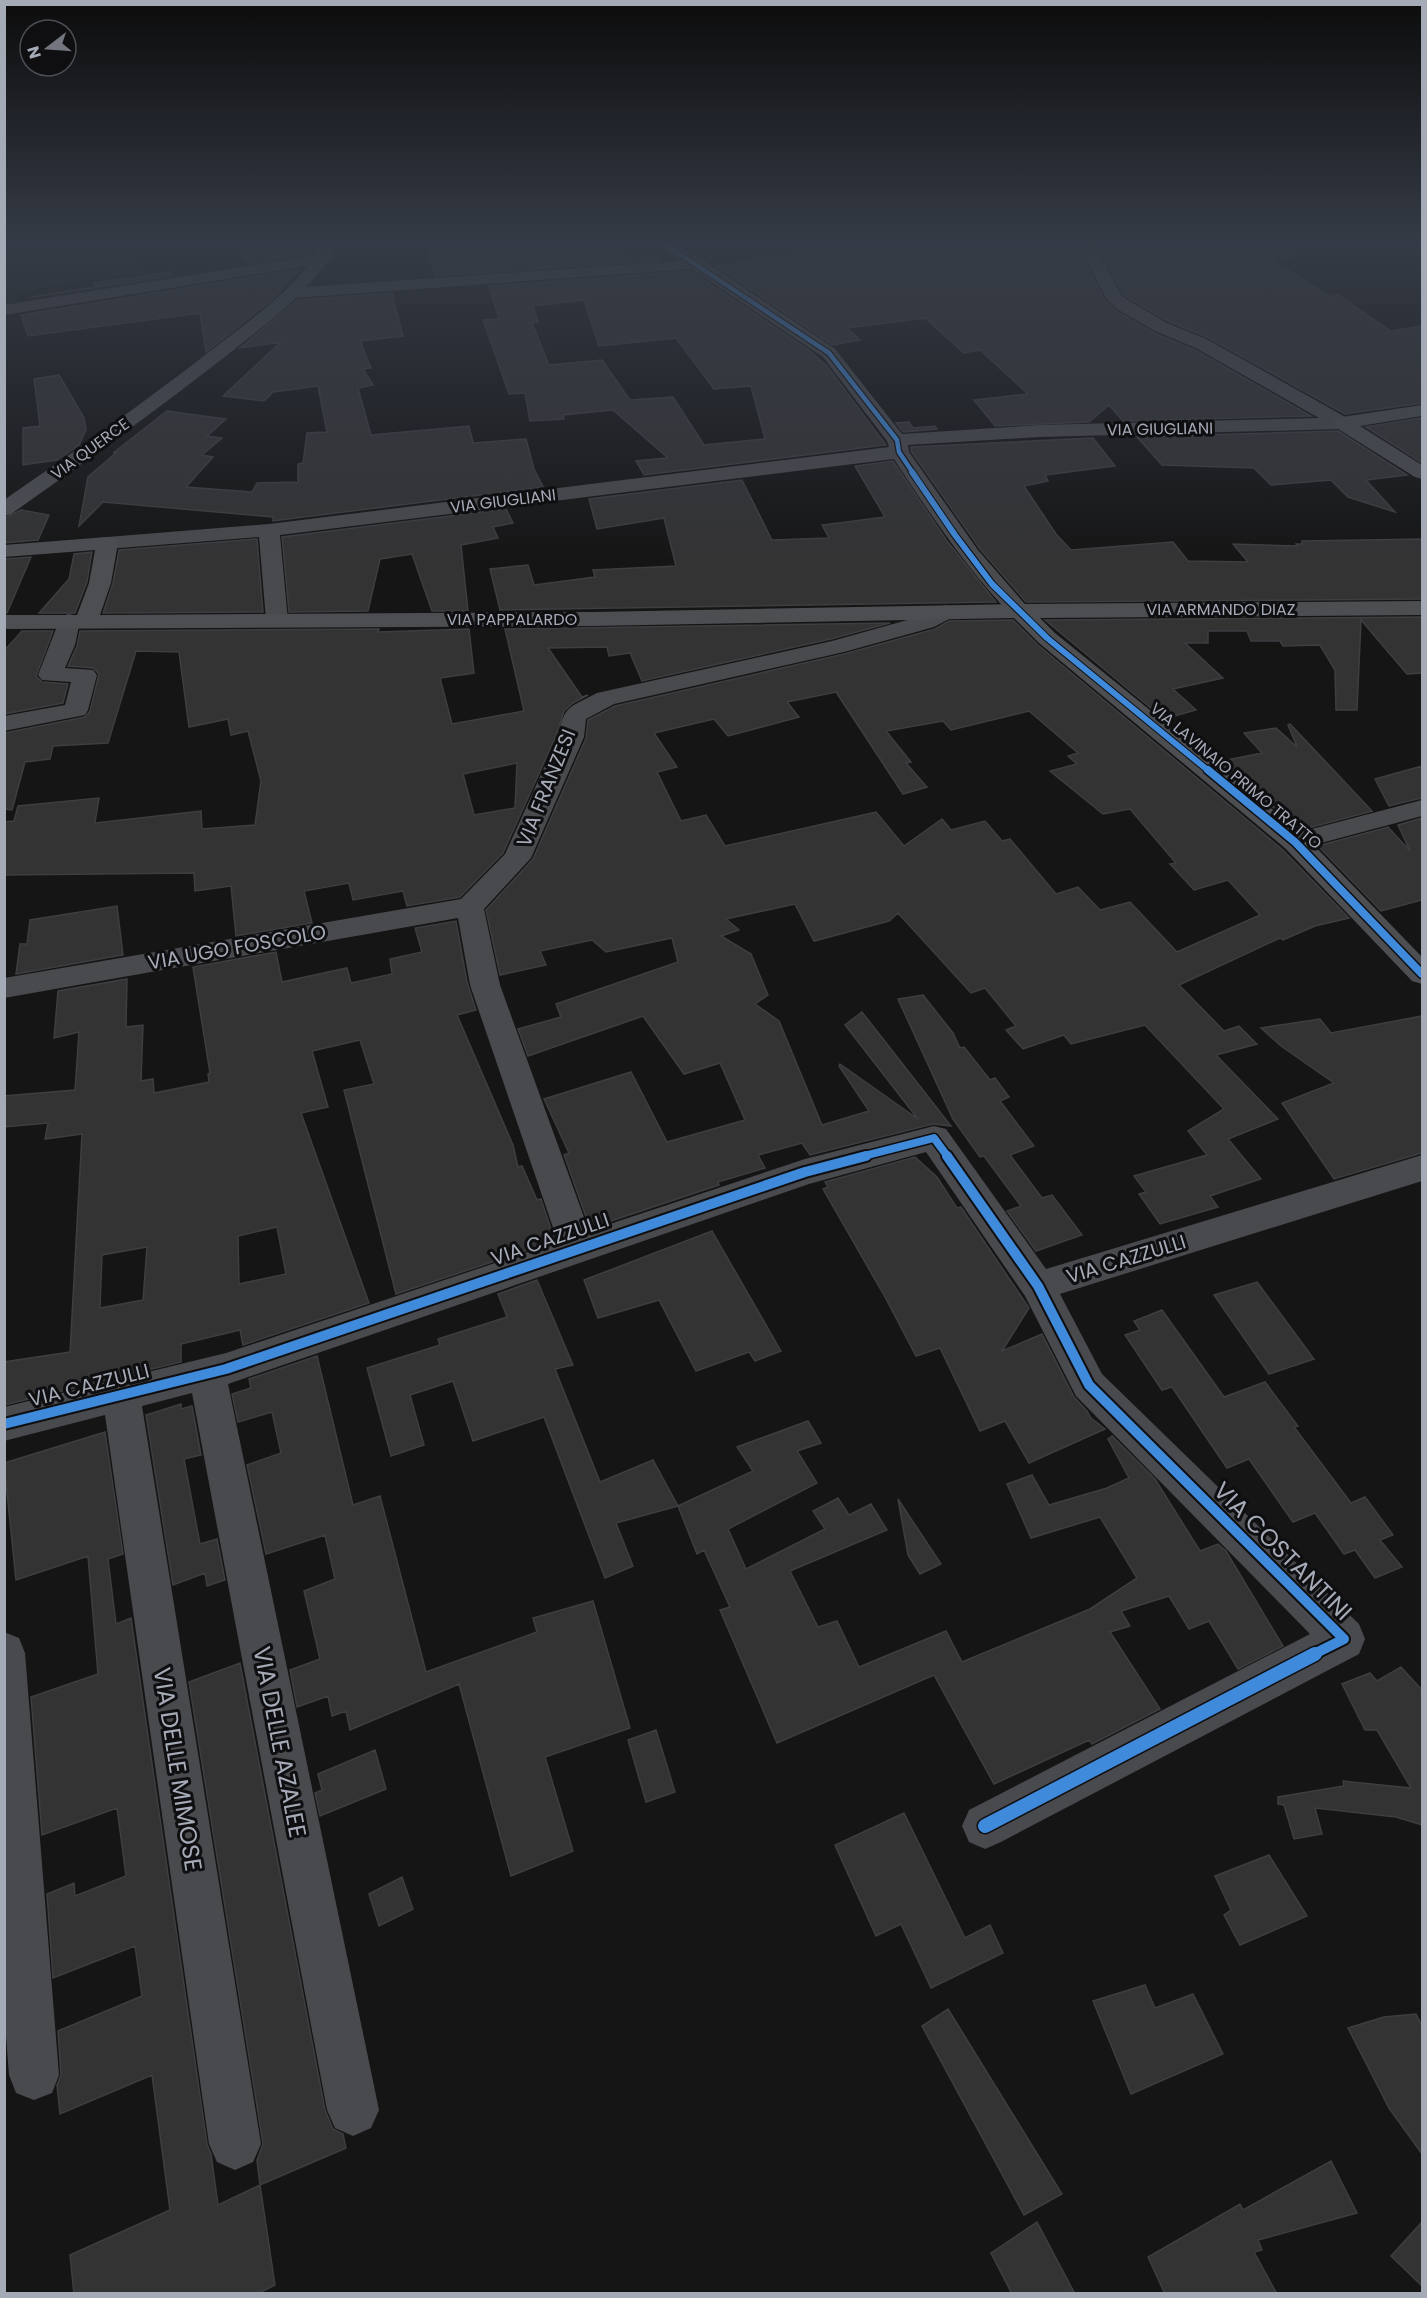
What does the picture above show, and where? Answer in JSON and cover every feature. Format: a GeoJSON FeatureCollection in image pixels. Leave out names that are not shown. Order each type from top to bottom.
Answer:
{"type":"FeatureCollection","features":[{"type":"Feature","properties":{"kind":"street","name":"VIA QUERCE"},"geometry":{"type":"LineString","coordinates":[[4,510],[113,433],[222,348]]}},
{"type":"Feature","properties":{"kind":"street"},"geometry":{"type":"LineString","coordinates":[[822,348],[829,353],[898,446],[967,551],[992,584],[1020,611]]}},
{"type":"Feature","properties":{"kind":"street"},"geometry":{"type":"LineString","coordinates":[[1210,348],[1342,423],[1422,473]]}},
{"type":"Feature","properties":{"kind":"street","name":"VIA GIUGLIANI"},"geometry":{"type":"LineString","coordinates":[[4,551],[269,530],[898,446],[1039,430],[1342,423],[1422,411]]}},
{"type":"Feature","properties":{"kind":"street"},"geometry":{"type":"LineString","coordinates":[[269,530],[277,620]]}},
{"type":"Feature","properties":{"kind":"street"},"geometry":{"type":"LineString","coordinates":[[4,724],[76,710],[85,675],[50,675],[63,645],[100,583],[107,543]]}},
{"type":"Feature","properties":{"kind":"street","name":"VIA ARMANDO DIAZ"},"geometry":{"type":"LineString","coordinates":[[1020,611],[1422,608]]}},
{"type":"Feature","properties":{"kind":"street","name":"VIA PAPPALARDO"},"geometry":{"type":"LineString","coordinates":[[4,622],[593,619],[1020,611]]}},
{"type":"Feature","properties":{"kind":"street","name":"VIA LAVINAIO PRIMO TRATTO"},"geometry":{"type":"LineString","coordinates":[[1020,611],[1047,638],[1295,842],[1422,974]]}},
{"type":"Feature","properties":{"kind":"street","name":"VIA FRANZESI"},"geometry":{"type":"LineString","coordinates":[[470,907],[517,858],[571,737],[574,716],[606,698],[836,647],[926,622],[945,612]]}},
{"type":"Feature","properties":{"kind":"street"},"geometry":{"type":"LineString","coordinates":[[1295,842],[1422,808]]}},
{"type":"Feature","properties":{"kind":"street"},"geometry":{"type":"LineString","coordinates":[[470,907],[485,985],[578,1248]]}},
{"type":"Feature","properties":{"kind":"street","name":"VIA UGO FOSCOLO"},"geometry":{"type":"LineString","coordinates":[[4,988],[470,907]]}},
{"type":"Feature","properties":{"kind":"street","name":"VIA CAZZULLI"},"geometry":{"type":"LineString","coordinates":[[4,1424],[207,1374],[805,1172],[934,1138],[1038,1286],[1422,1168]]}},
{"type":"Feature","properties":{"kind":"street","name":"VIA COSTANTINI"},"geometry":{"type":"LineString","coordinates":[[984,1826],[1344,1639],[1089,1385],[1038,1286]]}},
{"type":"Feature","properties":{"kind":"street","name":"VIA DELLE AZALEE"},"geometry":{"type":"LineString","coordinates":[[207,1374],[353,2110]]}},
{"type":"Feature","properties":{"kind":"street","name":"VIA DELLE MIMOSE"},"geometry":{"type":"LineString","coordinates":[[122,1395],[235,2144]]}},
{"type":"Feature","properties":{"kind":"street"},"geometry":{"type":"LineString","coordinates":[[4,1653],[33,2075]]}},
{"type":"Feature","properties":{"kind":"building"},"geometry":{"type":"Polygon","coordinates":[[[274,348],[363,348],[371,368],[363,369],[373,385],[358,388],[371,435],[469,426],[473,443],[526,439],[534,469],[543,487],[273,521],[273,517],[103,502],[79,526],[88,477],[117,452],[113,453],[167,411],[226,419],[207,436],[222,438],[202,455],[213,457],[186,487],[252,492],[257,483],[298,482],[298,464],[303,463],[307,433],[327,432],[318,386],[273,392],[264,401],[223,396],[274,348]]]}},
{"type":"Feature","properties":{"kind":"building"},"geometry":{"type":"Polygon","coordinates":[[[493,348],[542,348],[549,365],[602,360],[630,400],[673,397],[704,445],[765,439],[751,386],[714,389],[684,348],[806,348],[827,366],[886,445],[644,475],[636,461],[668,458],[613,410],[563,415],[564,419],[530,421],[525,393],[509,394],[493,348]]]}},
{"type":"Feature","properties":{"kind":"building"},"geometry":{"type":"Polygon","coordinates":[[[959,348],[1191,348],[1311,416],[1123,421],[1109,405],[1089,422],[995,426],[974,400],[1028,394],[980,350],[964,353],[959,348]]]}},
{"type":"Feature","properties":{"kind":"building"},"geometry":{"type":"Polygon","coordinates":[[[1227,348],[1422,348],[1422,403],[1345,414],[1227,348]]]}},
{"type":"Feature","properties":{"kind":"building"},"geometry":{"type":"Polygon","coordinates":[[[59,375],[84,418],[86,430],[79,445],[57,460],[23,465],[23,428],[40,426],[34,379],[59,375]]]}},
{"type":"Feature","properties":{"kind":"building"},"geometry":{"type":"Polygon","coordinates":[[[1422,418],[1422,463],[1366,427],[1422,418]]]}},
{"type":"Feature","properties":{"kind":"building"},"geometry":{"type":"Polygon","coordinates":[[[909,422],[913,428],[935,426],[937,429],[903,432],[896,423],[909,422]]]}},
{"type":"Feature","properties":{"kind":"building"},"geometry":{"type":"Polygon","coordinates":[[[1338,431],[1407,475],[1366,480],[1395,512],[1348,497],[1331,480],[1271,485],[1254,468],[1162,465],[1137,437],[1338,431]]]}},
{"type":"Feature","properties":{"kind":"building"},"geometry":{"type":"Polygon","coordinates":[[[1093,438],[1115,466],[1045,475],[1048,481],[1024,486],[1056,534],[1071,550],[1173,542],[1188,561],[1248,562],[1233,544],[1297,546],[1296,544],[1302,544],[1302,541],[1422,539],[1422,599],[1026,602],[980,549],[911,451],[911,447],[1093,438]]]}},
{"type":"Feature","properties":{"kind":"building"},"geometry":{"type":"Polygon","coordinates":[[[893,461],[947,541],[996,602],[500,610],[490,569],[528,565],[534,585],[595,577],[593,570],[676,566],[664,518],[597,529],[589,499],[742,480],[772,540],[829,538],[822,525],[885,517],[855,466],[893,461]]]}},
{"type":"Feature","properties":{"kind":"building"},"geometry":{"type":"Polygon","coordinates":[[[506,509],[513,523],[493,527],[498,538],[461,545],[468,611],[432,611],[412,554],[380,559],[368,611],[289,612],[282,537],[506,509]]]}},
{"type":"Feature","properties":{"kind":"building"},"geometry":{"type":"Polygon","coordinates":[[[21,510],[49,515],[38,540],[4,543],[4,518],[21,510]]]}},
{"type":"Feature","properties":{"kind":"building"},"geometry":{"type":"Polygon","coordinates":[[[257,539],[263,612],[103,613],[113,583],[119,550],[257,539]]]}},
{"type":"Feature","properties":{"kind":"building"},"geometry":{"type":"Polygon","coordinates":[[[92,552],[87,582],[75,613],[39,613],[69,579],[74,554],[92,552]]]}},
{"type":"Feature","properties":{"kind":"building"},"geometry":{"type":"Polygon","coordinates":[[[31,557],[7,613],[4,613],[4,559],[31,557]]]}},
{"type":"Feature","properties":{"kind":"building"},"geometry":{"type":"Polygon","coordinates":[[[1422,617],[1422,673],[1407,674],[1361,620],[1357,710],[1336,710],[1335,670],[1320,645],[1283,646],[1280,641],[1251,641],[1247,631],[1208,631],[1208,643],[1185,643],[1223,678],[1173,689],[1196,710],[1164,719],[1045,620],[1422,617]]]}},
{"type":"Feature","properties":{"kind":"building"},"geometry":{"type":"Polygon","coordinates":[[[1013,620],[1038,645],[1283,850],[1349,918],[1315,926],[1283,940],[1280,938],[1179,985],[1224,1031],[1239,1026],[1257,1044],[1216,1055],[1278,1119],[1228,1139],[1261,1179],[1210,1196],[1218,1207],[1160,1224],[1139,1194],[1146,1192],[1134,1176],[1207,1155],[1188,1131],[1224,1109],[1145,1025],[1071,1044],[1064,1035],[1023,1049],[1006,1030],[1016,1026],[985,988],[971,993],[898,913],[889,921],[814,941],[795,904],[726,919],[739,930],[721,936],[751,954],[768,995],[755,1004],[779,1021],[822,1125],[869,1111],[839,1066],[840,1064],[918,1119],[845,1025],[862,1012],[951,1126],[933,1124],[810,1155],[802,1143],[758,1155],[765,1168],[718,1182],[719,1185],[590,1228],[564,1155],[569,1153],[544,1099],[631,1072],[667,1142],[745,1120],[720,1063],[684,1074],[643,1016],[528,1056],[518,1029],[561,1017],[556,1004],[678,962],[672,938],[606,952],[592,940],[540,951],[546,965],[500,975],[486,910],[533,859],[586,738],[588,720],[615,706],[844,654],[935,629],[949,621],[1013,620]],[[836,692],[787,702],[799,717],[728,736],[714,719],[654,733],[677,767],[657,772],[681,821],[706,815],[725,846],[876,812],[904,846],[942,819],[951,830],[985,821],[1002,841],[1010,839],[1056,894],[1078,887],[1100,910],[1130,902],[1177,952],[1260,915],[1228,880],[1194,890],[1170,864],[1176,863],[1130,809],[1103,814],[1050,771],[1077,764],[1068,756],[1078,753],[1029,711],[951,730],[943,721],[886,731],[911,762],[906,763],[927,787],[903,794],[836,692]]]}},
{"type":"Feature","properties":{"kind":"building"},"geometry":{"type":"Polygon","coordinates":[[[890,623],[831,639],[642,681],[630,653],[609,656],[607,647],[548,648],[582,697],[588,695],[564,711],[556,736],[503,853],[460,897],[407,906],[403,891],[353,900],[349,883],[304,891],[312,923],[236,936],[231,886],[195,891],[194,873],[4,875],[4,822],[14,821],[18,806],[99,798],[95,823],[201,811],[202,829],[255,825],[261,781],[248,731],[231,735],[228,719],[189,727],[179,652],[136,651],[108,743],[53,746],[50,759],[25,762],[12,810],[4,809],[4,733],[85,717],[90,711],[99,674],[93,668],[68,666],[77,646],[80,631],[379,629],[378,632],[469,629],[474,673],[440,678],[452,724],[524,711],[505,629],[890,623]],[[517,763],[463,774],[474,815],[515,808],[517,763]]]}},
{"type":"Feature","properties":{"kind":"building"},"geometry":{"type":"Polygon","coordinates":[[[22,631],[53,631],[36,676],[42,682],[68,684],[63,703],[4,714],[4,651],[22,631]]]}},
{"type":"Feature","properties":{"kind":"building"},"geometry":{"type":"Polygon","coordinates":[[[1290,724],[1372,811],[1301,830],[1217,762],[1262,753],[1244,733],[1276,728],[1297,747],[1288,725],[1290,724]]]}},
{"type":"Feature","properties":{"kind":"building"},"geometry":{"type":"Polygon","coordinates":[[[1422,766],[1422,798],[1389,806],[1375,779],[1422,766]]]}},
{"type":"Feature","properties":{"kind":"building"},"geometry":{"type":"Polygon","coordinates":[[[1422,818],[1422,900],[1381,911],[1318,846],[1388,827],[1410,851],[1398,825],[1422,818]]]}},
{"type":"Feature","properties":{"kind":"building"},"geometry":{"type":"Polygon","coordinates":[[[117,906],[123,955],[16,974],[20,944],[27,944],[30,920],[117,906]]]}},
{"type":"Feature","properties":{"kind":"building"},"geometry":{"type":"Polygon","coordinates":[[[456,921],[467,982],[476,1010],[457,1015],[513,1145],[518,1167],[522,1166],[537,1200],[541,1199],[555,1241],[396,1294],[344,1090],[374,1084],[360,1040],[312,1051],[328,1107],[301,1113],[369,1303],[243,1345],[240,1330],[181,1344],[181,1362],[4,1405],[4,1362],[70,1352],[82,1134],[45,1139],[48,1123],[4,1127],[4,1096],[75,1090],[79,1032],[54,1038],[58,991],[127,979],[126,1027],[143,1025],[141,1081],[153,1079],[154,1093],[209,1082],[208,1074],[210,1073],[193,967],[276,952],[282,982],[347,968],[351,983],[392,974],[390,959],[422,952],[415,928],[456,921]],[[277,1227],[238,1236],[239,1284],[286,1274],[277,1227]],[[147,1247],[102,1255],[100,1308],[143,1300],[147,1247]]]}},
{"type":"Feature","properties":{"kind":"building"},"geometry":{"type":"Polygon","coordinates":[[[923,995],[953,1033],[960,1048],[964,1047],[990,1080],[995,1078],[1009,1097],[1000,1101],[1034,1146],[1010,1155],[1042,1198],[1052,1195],[1082,1235],[1036,1251],[1007,1211],[1021,1206],[984,1156],[980,1157],[953,1119],[898,999],[923,995]]]}},
{"type":"Feature","properties":{"kind":"building"},"geometry":{"type":"Polygon","coordinates":[[[1422,1016],[1422,1153],[1334,1179],[1282,1103],[1334,1083],[1281,1046],[1261,1028],[1320,1019],[1331,1033],[1422,1016]]]}},
{"type":"Feature","properties":{"kind":"building"},"geometry":{"type":"Polygon","coordinates":[[[915,1157],[937,1177],[957,1208],[961,1207],[1029,1308],[1002,1351],[1042,1334],[1074,1397],[1091,1418],[1105,1429],[1029,1463],[1005,1421],[980,1431],[940,1348],[916,1356],[823,1189],[828,1187],[825,1182],[915,1157]]]}},
{"type":"Feature","properties":{"kind":"building"},"geometry":{"type":"Polygon","coordinates":[[[712,1231],[781,1351],[755,1361],[749,1352],[696,1371],[659,1300],[598,1318],[584,1280],[712,1231]]]}},
{"type":"Feature","properties":{"kind":"building"},"geometry":{"type":"Polygon","coordinates":[[[537,1280],[573,1365],[555,1369],[600,1482],[653,1460],[678,1506],[616,1523],[633,1566],[605,1578],[544,1417],[473,1441],[453,1381],[410,1395],[424,1445],[391,1456],[367,1368],[440,1345],[438,1339],[507,1317],[498,1294],[537,1280]]]}},
{"type":"Feature","properties":{"kind":"building"},"geometry":{"type":"Polygon","coordinates":[[[1257,1282],[1314,1359],[1269,1374],[1214,1295],[1257,1282]]]}},
{"type":"Feature","properties":{"kind":"building"},"geometry":{"type":"Polygon","coordinates":[[[1162,1310],[1224,1397],[1265,1382],[1298,1426],[1294,1427],[1351,1503],[1365,1497],[1393,1535],[1380,1540],[1402,1567],[1375,1578],[1355,1550],[1344,1554],[1315,1513],[1293,1522],[1249,1459],[1227,1468],[1172,1387],[1162,1390],[1125,1335],[1140,1330],[1134,1321],[1162,1310]]]}},
{"type":"Feature","properties":{"kind":"building"},"geometry":{"type":"Polygon","coordinates":[[[317,1356],[353,1505],[380,1496],[426,1672],[537,1632],[533,1618],[593,1601],[630,1728],[545,1757],[573,1851],[511,1876],[459,1684],[350,1730],[346,1711],[332,1716],[328,1696],[297,1707],[290,1670],[320,1659],[304,1591],[335,1579],[325,1535],[266,1554],[247,1465],[281,1453],[272,1412],[238,1422],[232,1394],[251,1388],[249,1379],[317,1356]]]}},
{"type":"Feature","properties":{"kind":"building"},"geometry":{"type":"Polygon","coordinates":[[[181,1404],[181,1409],[192,1406],[201,1455],[184,1459],[200,1544],[217,1539],[225,1580],[207,1586],[205,1573],[173,1585],[146,1415],[181,1404]]]}},
{"type":"Feature","properties":{"kind":"building"},"geometry":{"type":"Polygon","coordinates":[[[808,1421],[821,1443],[797,1451],[817,1483],[728,1529],[746,1569],[825,1529],[813,1511],[838,1498],[849,1515],[871,1504],[887,1530],[790,1571],[818,1627],[837,1621],[859,1667],[946,1631],[962,1662],[1090,1609],[1137,1578],[1100,1517],[1031,1538],[1007,1484],[1032,1475],[1049,1505],[1107,1488],[1129,1478],[1108,1439],[1112,1436],[1155,1479],[1200,1551],[1218,1544],[1226,1551],[1283,1646],[1238,1669],[1209,1621],[1189,1629],[1169,1596],[1121,1611],[1130,1626],[1110,1632],[1160,1709],[1092,1744],[1089,1740],[994,1784],[934,1675],[777,1743],[720,1610],[730,1607],[704,1550],[697,1554],[678,1506],[753,1471],[737,1447],[808,1421]]]}},
{"type":"Feature","properties":{"kind":"building"},"geometry":{"type":"Polygon","coordinates":[[[105,1432],[123,1554],[108,1559],[116,1624],[131,1618],[207,2144],[211,2154],[218,2205],[260,2185],[275,2285],[257,2294],[74,2294],[70,2255],[170,2210],[152,2075],[60,2114],[57,2085],[61,2075],[58,2031],[142,1996],[135,1946],[53,1978],[47,1894],[74,1883],[75,1896],[126,1876],[117,1808],[42,1835],[31,1697],[98,1674],[88,1556],[16,1580],[4,1463],[105,1432]]]}},
{"type":"Feature","properties":{"kind":"building"},"geometry":{"type":"Polygon","coordinates":[[[898,1499],[941,1564],[920,1574],[908,1555],[898,1499]]]}},
{"type":"Feature","properties":{"kind":"building"},"geometry":{"type":"Polygon","coordinates":[[[240,1663],[325,2110],[333,2129],[343,2134],[346,2148],[260,2185],[257,2160],[263,2144],[189,1682],[240,1663]]]}},
{"type":"Feature","properties":{"kind":"building"},"geometry":{"type":"Polygon","coordinates":[[[1401,1667],[1422,1690],[1422,1825],[1396,1817],[1315,1808],[1322,1834],[1294,1839],[1284,1805],[1278,1804],[1278,1797],[1344,1786],[1343,1781],[1411,1788],[1377,1730],[1365,1730],[1342,1684],[1370,1673],[1377,1681],[1401,1667]]]}},
{"type":"Feature","properties":{"kind":"building"},"geometry":{"type":"Polygon","coordinates":[[[656,1730],[675,1792],[646,1802],[628,1740],[656,1730]]]}},
{"type":"Feature","properties":{"kind":"building"},"geometry":{"type":"Polygon","coordinates":[[[375,1750],[386,1789],[320,1816],[315,1793],[322,1790],[318,1774],[375,1750]]]}},
{"type":"Feature","properties":{"kind":"building"},"geometry":{"type":"Polygon","coordinates":[[[904,1813],[965,1938],[990,1925],[1003,1953],[931,1988],[901,1924],[876,1936],[835,1845],[904,1813]]]}},
{"type":"Feature","properties":{"kind":"building"},"geometry":{"type":"Polygon","coordinates":[[[1269,1855],[1307,1916],[1240,1945],[1224,1915],[1231,1910],[1215,1876],[1269,1855]]]}},
{"type":"Feature","properties":{"kind":"building"},"geometry":{"type":"Polygon","coordinates":[[[402,1877],[413,1909],[379,1926],[369,1894],[402,1877]]]}},
{"type":"Feature","properties":{"kind":"building"},"geometry":{"type":"Polygon","coordinates":[[[1145,1985],[1155,2008],[1193,1994],[1223,2054],[1131,2094],[1093,2001],[1145,1985]]]}},
{"type":"Feature","properties":{"kind":"building"},"geometry":{"type":"Polygon","coordinates":[[[948,2009],[1062,2194],[1024,2215],[922,2026],[948,2009]]]}},
{"type":"Feature","properties":{"kind":"building"},"geometry":{"type":"Polygon","coordinates":[[[1416,2014],[1422,2026],[1422,2154],[1389,2108],[1348,2028],[1384,2017],[1416,2014]]]}},
{"type":"Feature","properties":{"kind":"building"},"geometry":{"type":"Polygon","coordinates":[[[1331,2161],[1357,2213],[1258,2240],[1262,2250],[1254,2252],[1277,2294],[1165,2294],[1148,2257],[1240,2204],[1243,2210],[1331,2161]]]}},
{"type":"Feature","properties":{"kind":"building"},"geometry":{"type":"Polygon","coordinates":[[[1037,2222],[1075,2294],[1012,2294],[991,2253],[1037,2222]]]}},
{"type":"Feature","properties":{"kind":"building"},"geometry":{"type":"Polygon","coordinates":[[[1422,2222],[1422,2286],[1391,2256],[1422,2222]]]}},
{"type":"Feature","properties":{"kind":"cycle path"},"geometry":{"type":"LineString","coordinates":[[822,348],[829,353],[897,440],[899,452],[955,535],[992,584],[1047,638],[1295,842],[1422,974]]}},
{"type":"Feature","properties":{"kind":"cycle path"},"geometry":{"type":"LineString","coordinates":[[4,1424],[226,1369],[805,1172],[934,1138],[1038,1286],[1089,1385],[1344,1639],[985,1826]]}}]}
